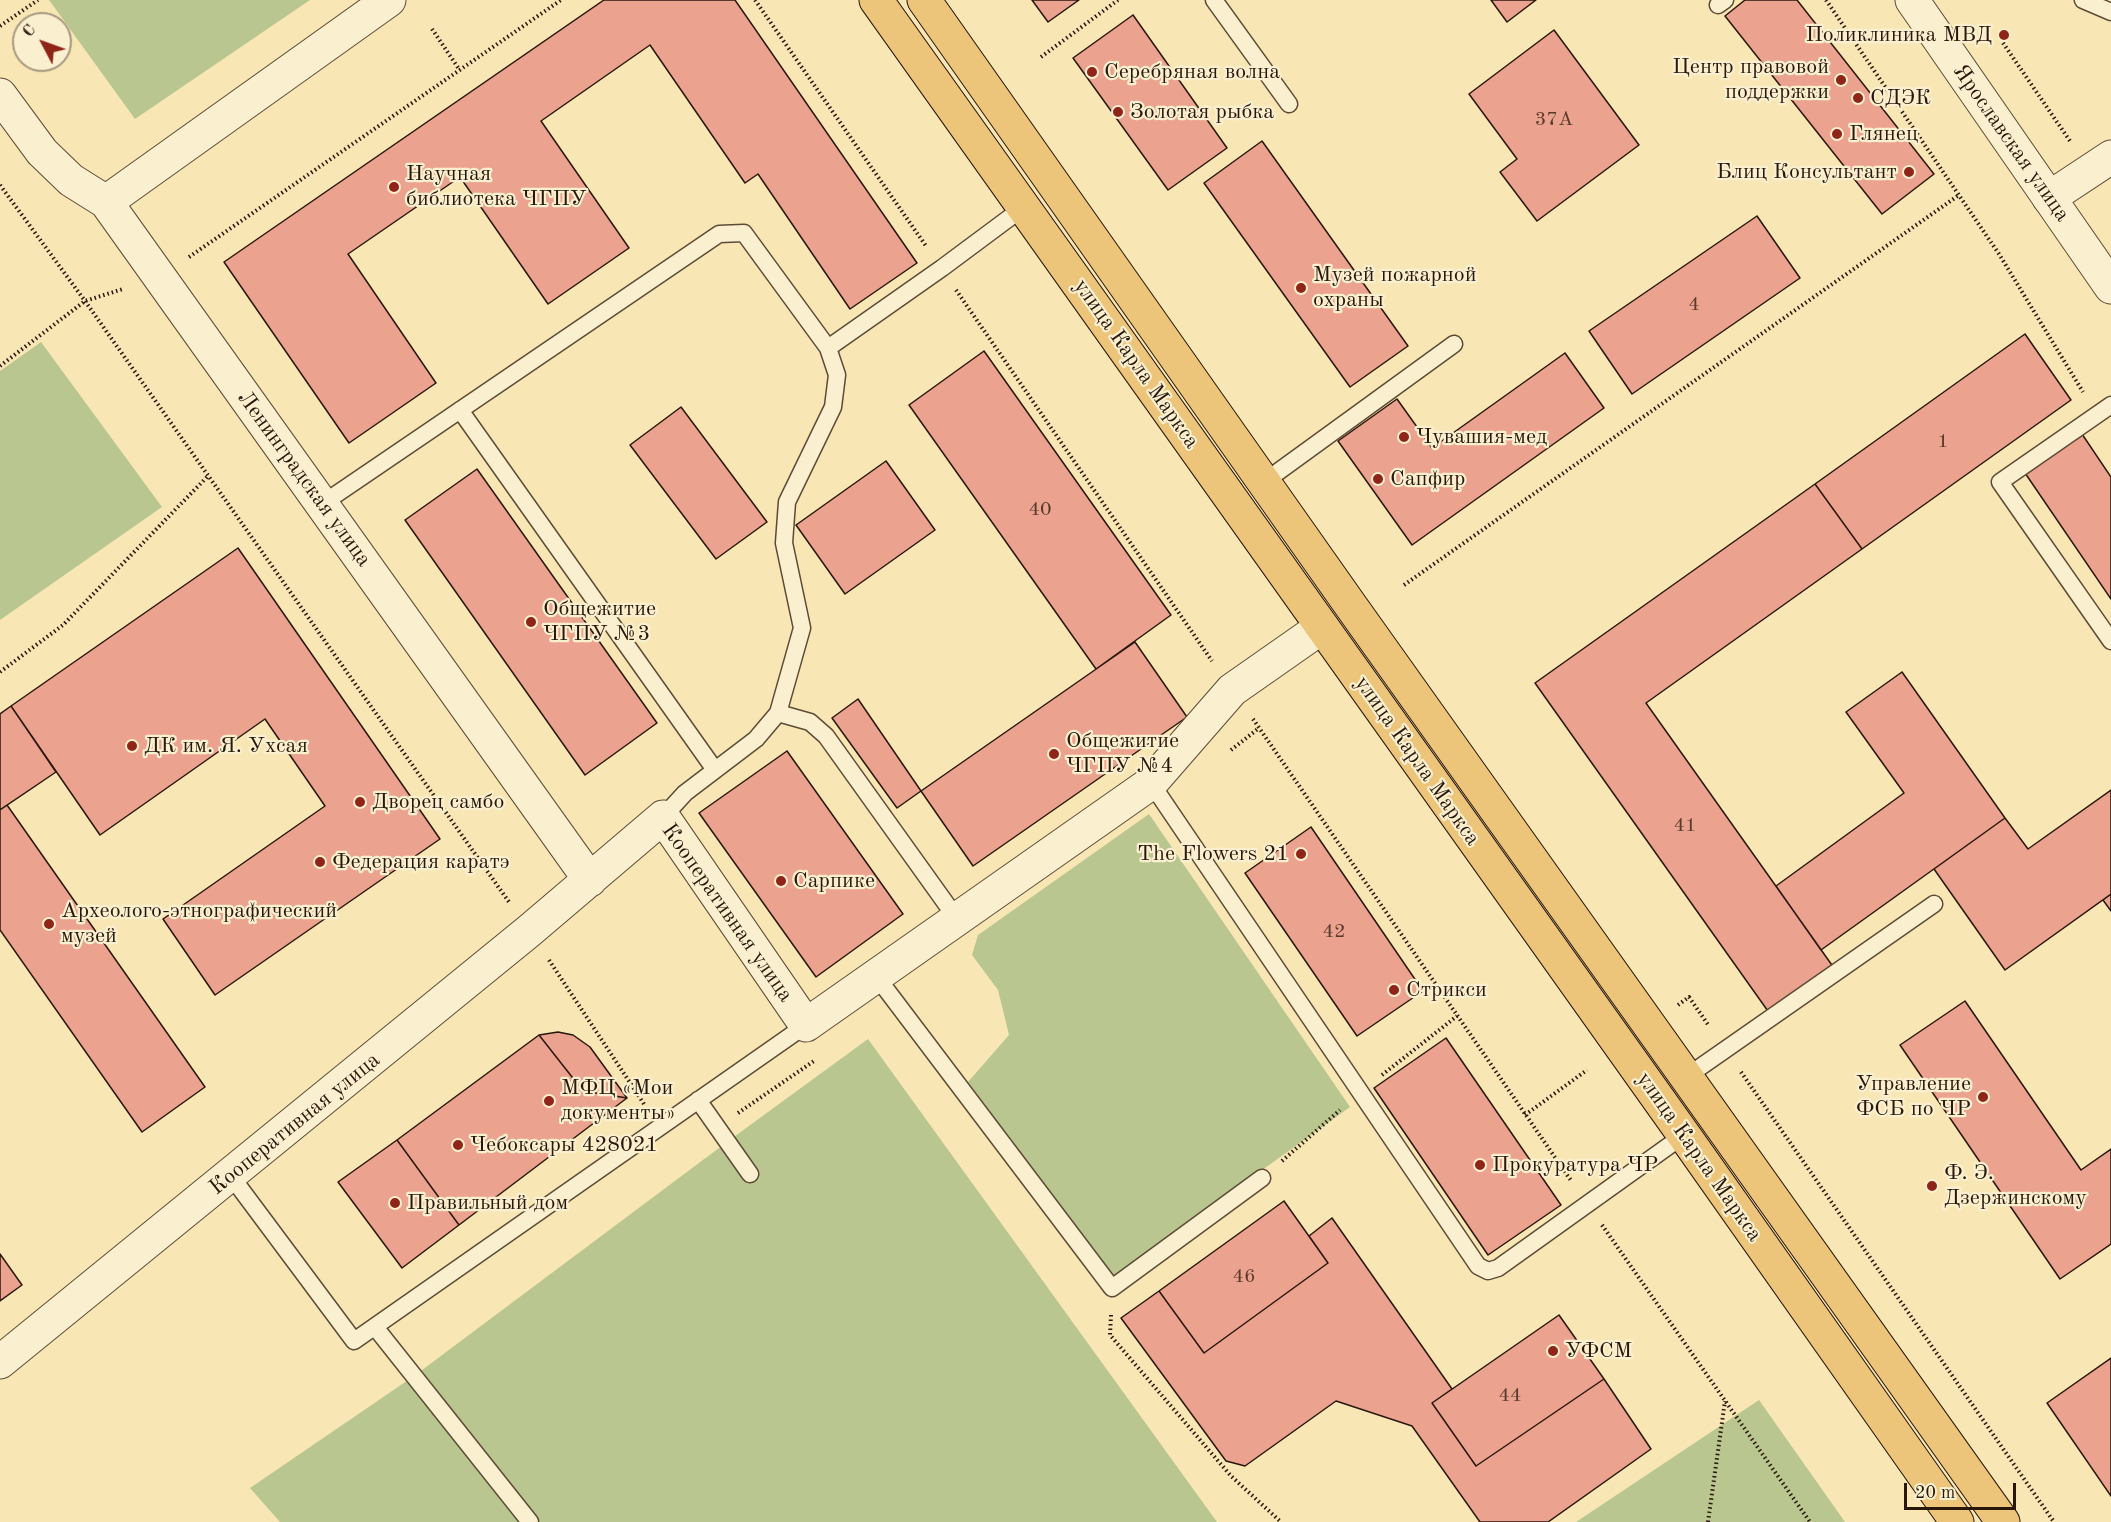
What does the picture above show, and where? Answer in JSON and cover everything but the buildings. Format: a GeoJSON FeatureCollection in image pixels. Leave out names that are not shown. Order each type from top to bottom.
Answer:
{"type":"FeatureCollection","features":[{"type":"Feature","properties":{"kind":"main road","name":"улица Карла Маркса"},"geometry":{"type":"LineString","coordinates":[[876,0],[1684,1134],[1957,1522]]}},
{"type":"Feature","properties":{"kind":"main road","name":"улица Карла Маркса"},"geometry":{"type":"LineString","coordinates":[[924,0],[1351,606],[2003,1522]]}},
{"type":"Feature","properties":{"kind":"main road"},"geometry":{"type":"LineString","coordinates":[[1322,627],[1351,606]]}},
{"type":"Feature","properties":{"kind":"main road"},"geometry":{"type":"LineString","coordinates":[[1657,1097],[1686,1077]]}},
{"type":"Feature","properties":{"kind":"main road"},"geometry":{"type":"LineString","coordinates":[[1684,1134],[1713,1115]]}},
{"type":"Feature","properties":{"kind":"street"},"geometry":{"type":"LineString","coordinates":[[106,202],[388,0]]}},
{"type":"Feature","properties":{"kind":"street","name":"Ярославская улица"},"geometry":{"type":"LineString","coordinates":[[1912,0],[2111,287]]}},
{"type":"Feature","properties":{"kind":"street","name":"Ленинградская улица"},"geometry":{"type":"LineString","coordinates":[[0,95],[42,152],[71,180],[106,202],[590,880]]}},
{"type":"Feature","properties":{"kind":"street"},"geometry":{"type":"LineString","coordinates":[[2049,198],[2111,157]]}},
{"type":"Feature","properties":{"kind":"street","name":"Кооперативная улица"},"geometry":{"type":"LineString","coordinates":[[0,1362],[231,1176],[529,931],[663,817],[806,1025],[1151,783],[1232,690],[1322,627]]}},
{"type":"Feature","properties":{"kind":"lane"},"geometry":{"type":"LineString","coordinates":[[1214,0],[1289,104]]}},
{"type":"Feature","properties":{"kind":"lane"},"geometry":{"type":"LineString","coordinates":[[2083,0],[2111,12]]}},
{"type":"Feature","properties":{"kind":"lane"},"geometry":{"type":"LineString","coordinates":[[828,348],[1024,207]]}},
{"type":"Feature","properties":{"kind":"lane"},"geometry":{"type":"LineString","coordinates":[[322,504],[719,234],[744,233],[828,348],[837,375],[833,407],[787,502],[784,543],[802,628],[777,713],[756,739],[685,793],[663,817]]}},
{"type":"Feature","properties":{"kind":"lane"},"geometry":{"type":"LineString","coordinates":[[1264,482],[1454,344]]}},
{"type":"Feature","properties":{"kind":"lane"},"geometry":{"type":"LineString","coordinates":[[2111,405],[2000,482],[2111,640]]}},
{"type":"Feature","properties":{"kind":"lane"},"geometry":{"type":"LineString","coordinates":[[460,410],[715,770]]}},
{"type":"Feature","properties":{"kind":"lane"},"geometry":{"type":"LineString","coordinates":[[777,713],[810,722],[826,736],[957,920]]}},
{"type":"Feature","properties":{"kind":"lane"},"geometry":{"type":"LineString","coordinates":[[1151,783],[1478,1266],[1488,1271],[1498,1268],[1684,1134]]}},
{"type":"Feature","properties":{"kind":"lane"},"geometry":{"type":"LineString","coordinates":[[1686,1077],[1934,904]]}},
{"type":"Feature","properties":{"kind":"lane"},"geometry":{"type":"LineString","coordinates":[[876,976],[1112,1288],[1263,1178]]}},
{"type":"Feature","properties":{"kind":"lane"},"geometry":{"type":"LineString","coordinates":[[231,1176],[354,1341],[806,1025]]}},
{"type":"Feature","properties":{"kind":"lane"},"geometry":{"type":"LineString","coordinates":[[698,1100],[750,1174]]}},
{"type":"Feature","properties":{"kind":"lane"},"geometry":{"type":"LineString","coordinates":[[375,1327],[530,1522]]}},
{"type":"Feature","properties":{"kind":"path"},"geometry":{"type":"LineString","coordinates":[[0,26],[38,0]]}},
{"type":"Feature","properties":{"kind":"path"},"geometry":{"type":"LineString","coordinates":[[0,366],[85,301],[159,277],[561,0]]}},
{"type":"Feature","properties":{"kind":"path"},"geometry":{"type":"LineString","coordinates":[[755,0],[1524,1115],[1810,1522]]}},
{"type":"Feature","properties":{"kind":"path"},"geometry":{"type":"LineString","coordinates":[[1041,57],[1118,0]]}},
{"type":"Feature","properties":{"kind":"path"},"geometry":{"type":"LineString","coordinates":[[1826,0],[1999,254],[2097,415]]}},
{"type":"Feature","properties":{"kind":"path"},"geometry":{"type":"LineString","coordinates":[[432,29],[459,69]]}},
{"type":"Feature","properties":{"kind":"path"},"geometry":{"type":"LineString","coordinates":[[2003,43],[2073,144]]}},
{"type":"Feature","properties":{"kind":"path"},"geometry":{"type":"LineString","coordinates":[[0,186],[85,301],[529,931],[659,1127]]}},
{"type":"Feature","properties":{"kind":"path"},"geometry":{"type":"LineString","coordinates":[[1404,585],[1959,195]]}},
{"type":"Feature","properties":{"kind":"path"},"geometry":{"type":"LineString","coordinates":[[0,672],[63,625],[208,476]]}},
{"type":"Feature","properties":{"kind":"path"},"geometry":{"type":"LineString","coordinates":[[1689,997],[2054,1522]]}},
{"type":"Feature","properties":{"kind":"path"},"geometry":{"type":"LineString","coordinates":[[717,1127],[821,1056]]}},
{"type":"Feature","properties":{"kind":"path"},"geometry":{"type":"LineString","coordinates":[[1524,1115],[1587,1070]]}},
{"type":"Feature","properties":{"kind":"path"},"geometry":{"type":"LineString","coordinates":[[1112,1288],[1110,1335],[1231,1476],[1281,1522]]}},
{"type":"Feature","properties":{"kind":"path"},"geometry":{"type":"LineString","coordinates":[[1708,1522],[1725,1401]]}},
{"type":"Feature","properties":{"kind":"green space"},"geometry":{"type":"Polygon","coordinates":[[[49,0],[310,0],[135,119],[72,32],[72,12],[58,12],[49,0]]]}},
{"type":"Feature","properties":{"kind":"green space"},"geometry":{"type":"Polygon","coordinates":[[[41,342],[162,507],[0,620],[0,371],[41,342]]]}},
{"type":"Feature","properties":{"kind":"green space"},"geometry":{"type":"Polygon","coordinates":[[[1149,814],[1350,1107],[1113,1277],[968,1082],[1009,1035],[998,990],[972,955],[978,935],[1149,814]]]}},
{"type":"Feature","properties":{"kind":"green space"},"geometry":{"type":"Polygon","coordinates":[[[868,1039],[1217,1522],[280,1522],[250,1488],[414,1376],[868,1039]]]}},
{"type":"Feature","properties":{"kind":"green space"},"geometry":{"type":"Polygon","coordinates":[[[1759,1400],[1845,1522],[1576,1522],[1759,1400]]]}},
{"type":"Feature","properties":{"kind":"place","name":"Поликлиника МВД"},"geometry":{"type":"Point","coordinates":[2004,35]}},
{"type":"Feature","properties":{"kind":"place","name":"Серебряная волна"},"geometry":{"type":"Point","coordinates":[1092,72]}},
{"type":"Feature","properties":{"kind":"place","name":"Центр правовой поддержки"},"geometry":{"type":"Point","coordinates":[1841,80]}},
{"type":"Feature","properties":{"kind":"place","name":"СДЭК"},"geometry":{"type":"Point","coordinates":[1858,98]}},
{"type":"Feature","properties":{"kind":"place","name":"Золотая рыбка"},"geometry":{"type":"Point","coordinates":[1118,112]}},
{"type":"Feature","properties":{"kind":"place","name":"Глянец"},"geometry":{"type":"Point","coordinates":[1837,134]}},
{"type":"Feature","properties":{"kind":"place","name":"Блиц Консультант"},"geometry":{"type":"Point","coordinates":[1909,172]}},
{"type":"Feature","properties":{"kind":"place","name":"Научная библиотека ЧГПУ"},"geometry":{"type":"Point","coordinates":[394,187]}},
{"type":"Feature","properties":{"kind":"place","name":"Музей пожарной охраны"},"geometry":{"type":"Point","coordinates":[1301,288]}},
{"type":"Feature","properties":{"kind":"place","name":"Чувашия-мед"},"geometry":{"type":"Point","coordinates":[1404,437]}},
{"type":"Feature","properties":{"kind":"place","name":"Сапфир"},"geometry":{"type":"Point","coordinates":[1378,479]}},
{"type":"Feature","properties":{"kind":"place","name":"Общежитие ЧГПУ №3"},"geometry":{"type":"Point","coordinates":[531,622]}},
{"type":"Feature","properties":{"kind":"place","name":"ДК им. Я. Ухсая"},"geometry":{"type":"Point","coordinates":[132,746]}},
{"type":"Feature","properties":{"kind":"place","name":"Общежитие ЧГПУ №4"},"geometry":{"type":"Point","coordinates":[1054,754]}},
{"type":"Feature","properties":{"kind":"place","name":"Дворец самбо"},"geometry":{"type":"Point","coordinates":[360,802]}},
{"type":"Feature","properties":{"kind":"place","name":"The Flowers 21"},"geometry":{"type":"Point","coordinates":[1301,854]}},
{"type":"Feature","properties":{"kind":"place","name":"Федерация каратэ"},"geometry":{"type":"Point","coordinates":[320,862]}},
{"type":"Feature","properties":{"kind":"place","name":"Сарпике"},"geometry":{"type":"Point","coordinates":[781,881]}},
{"type":"Feature","properties":{"kind":"place","name":"Археолого-этнографический музей"},"geometry":{"type":"Point","coordinates":[49,924]}},
{"type":"Feature","properties":{"kind":"place","name":"Стрикси"},"geometry":{"type":"Point","coordinates":[1394,990]}},
{"type":"Feature","properties":{"kind":"place","name":"Управление ФСБ по ЧР"},"geometry":{"type":"Point","coordinates":[1983,1097]}},
{"type":"Feature","properties":{"kind":"place","name":"МФЦ «Мои документы»"},"geometry":{"type":"Point","coordinates":[549,1101]}},
{"type":"Feature","properties":{"kind":"place","name":"Чебоксары 428021"},"geometry":{"type":"Point","coordinates":[458,1145]}},
{"type":"Feature","properties":{"kind":"place","name":"Прокуратура ЧР"},"geometry":{"type":"Point","coordinates":[1480,1165]}},
{"type":"Feature","properties":{"kind":"place","name":"Ф. Э. Дзержинскому"},"geometry":{"type":"Point","coordinates":[1932,1186]}},
{"type":"Feature","properties":{"kind":"place","name":"Правильный дом"},"geometry":{"type":"Point","coordinates":[395,1203]}},
{"type":"Feature","properties":{"kind":"place","name":"УФСМ"},"geometry":{"type":"Point","coordinates":[1553,1351]}}]}
